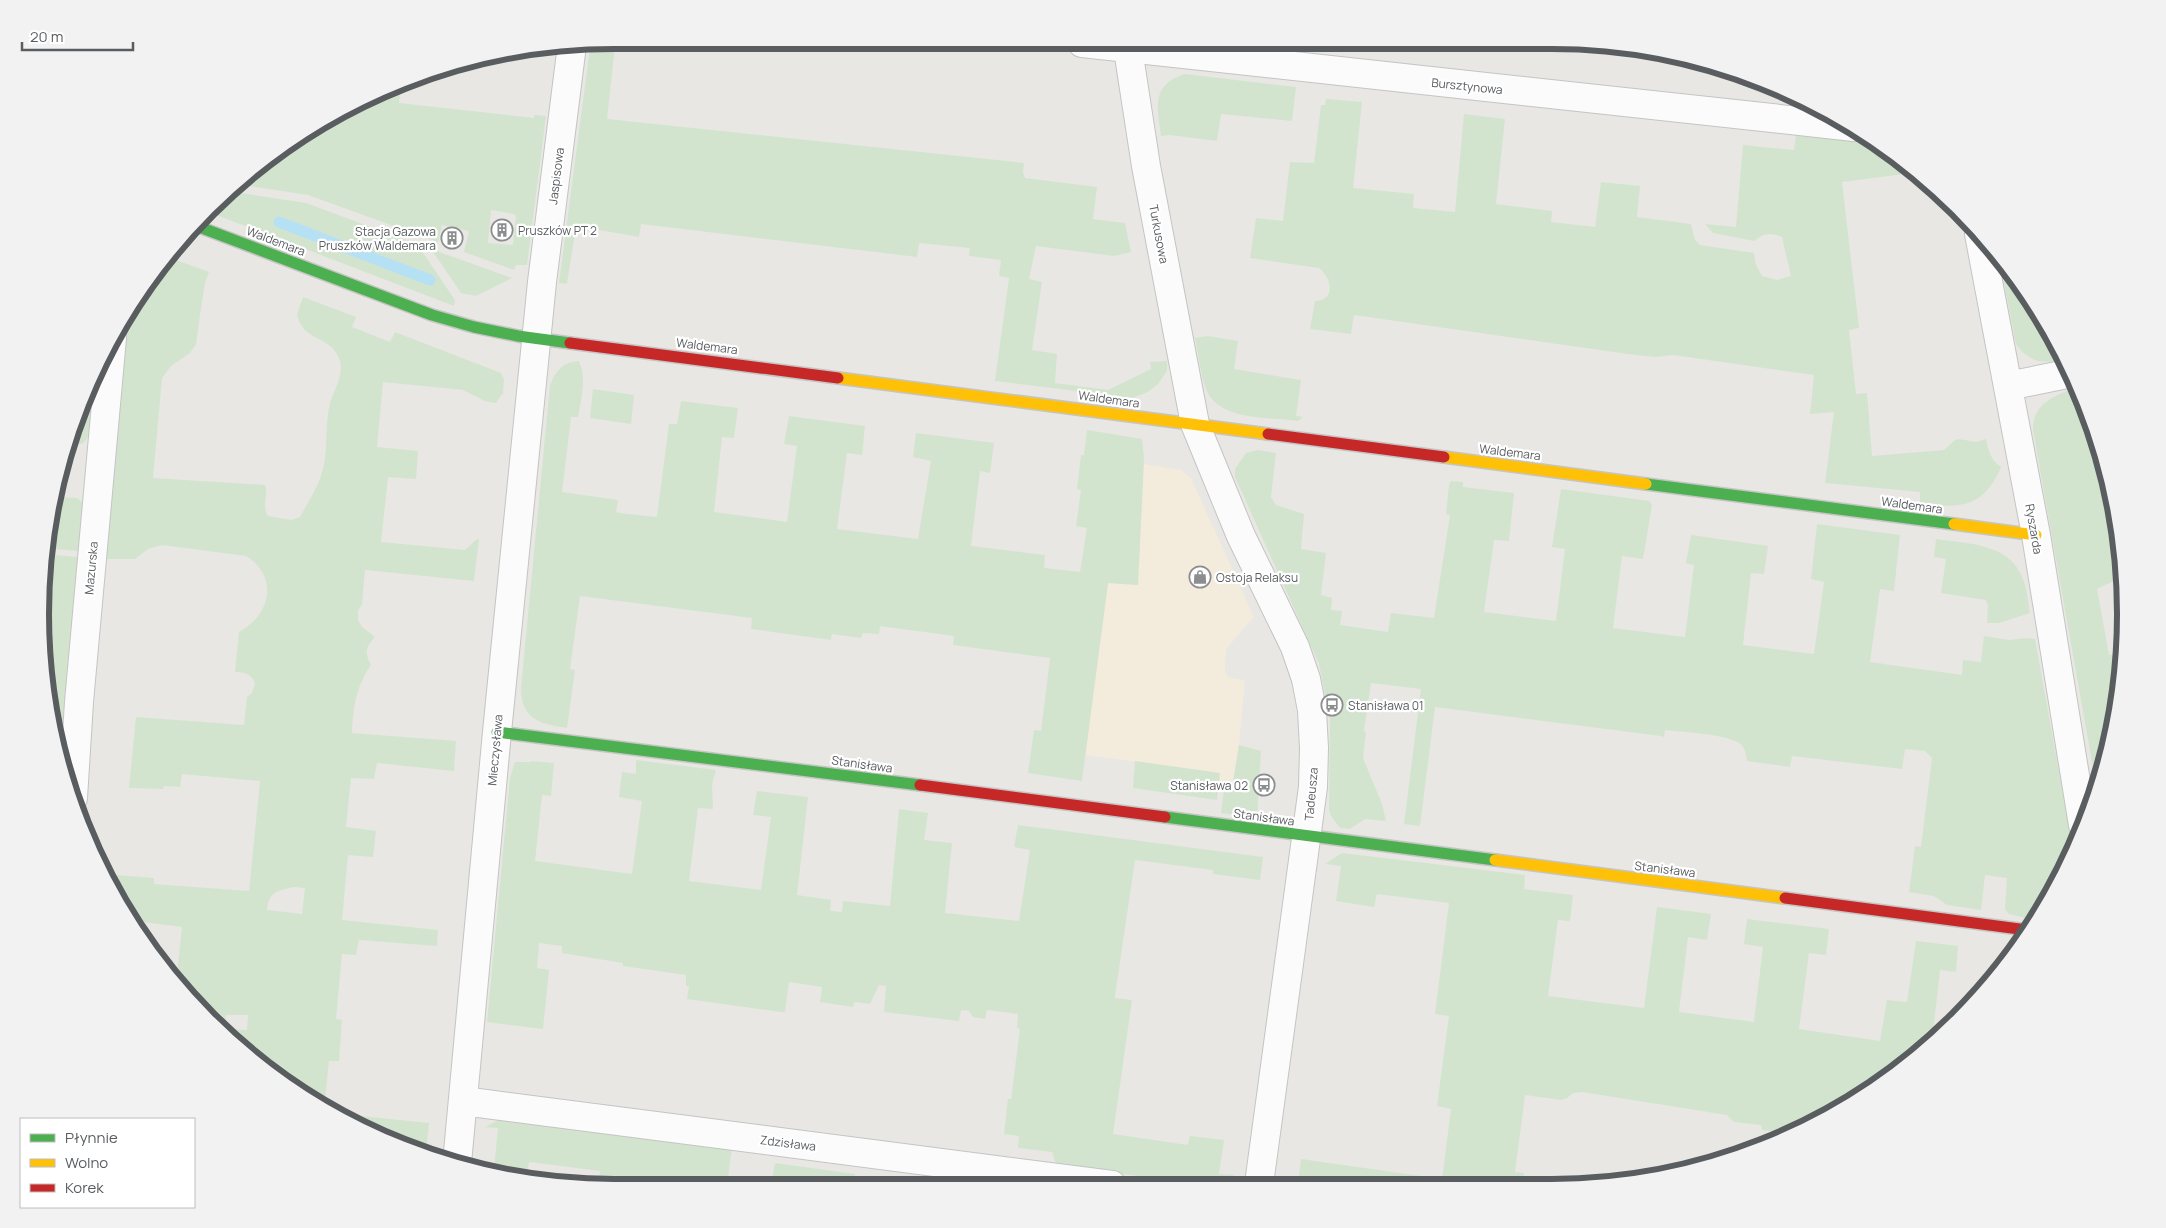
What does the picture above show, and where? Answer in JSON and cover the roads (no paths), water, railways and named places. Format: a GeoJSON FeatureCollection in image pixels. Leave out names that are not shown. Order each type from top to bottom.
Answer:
{"type":"FeatureCollection","features":[{"type":"Feature","properties":{"kind":"street","name":"Turkusowa"},"geometry":{"type":"LineString","coordinates":[[1127,49],[1146,166],[1195,424]]}},
{"type":"Feature","properties":{"kind":"street","name":"Bursztynowa"},"geometry":{"type":"LineString","coordinates":[[1154,49],[1837,125]]}},
{"type":"Feature","properties":{"kind":"street","name":"Jaspisowa"},"geometry":{"type":"LineString","coordinates":[[537,338],[571,51]]}},
{"type":"Feature","properties":{"kind":"street","name":"Waldemara"},"geometry":{"type":"LineString","coordinates":[[201,228],[439,318],[480,329],[2036,535]]}},
{"type":"Feature","properties":{"kind":"street","name":"Ryszarda"},"geometry":{"type":"LineString","coordinates":[[1981,247],[2036,535],[2081,812]]}},
{"type":"Feature","properties":{"kind":"street","name":"Mieczysława"},"geometry":{"type":"LineString","coordinates":[[458,1157],[497,732],[537,338]]}},
{"type":"Feature","properties":{"kind":"street","name":"Mazurska"},"geometry":{"type":"LineString","coordinates":[[69,764],[67,743],[110,359]]}},
{"type":"Feature","properties":{"kind":"street"},"geometry":{"type":"LineString","coordinates":[[2008,386],[2064,375]]}},
{"type":"Feature","properties":{"kind":"street","name":"Tadeusza"},"geometry":{"type":"LineString","coordinates":[[1195,424],[1241,536],[1295,647],[1306,679],[1312,710],[1314,748],[1313,787],[1308,837],[1260,1179]]}},
{"type":"Feature","properties":{"kind":"street","name":"Stanisława"},"geometry":{"type":"LineString","coordinates":[[497,732],[586,742],[2021,929]]}},
{"type":"Feature","properties":{"kind":"street","name":"Zdzisława"},"geometry":{"type":"LineString","coordinates":[[463,1101],[1066,1179]]}},
{"type":"Feature","properties":{"kind":"waterway"},"geometry":{"type":"LineString","coordinates":[[279,222],[430,280]]}},
{"type":"Feature","properties":{"kind":"place","name":"Pruszków PT 2"},"geometry":{"type":"Point","coordinates":[502,230]}},
{"type":"Feature","properties":{"kind":"place","name":"Stacja Gazowa Pruszków Waldemara"},"geometry":{"type":"Point","coordinates":[452,238]}},
{"type":"Feature","properties":{"kind":"place","name":"Ostoja Relaksu"},"geometry":{"type":"Point","coordinates":[1200,577]}},
{"type":"Feature","properties":{"kind":"place","name":"Stanisława 01"},"geometry":{"type":"Point","coordinates":[1332,705]}},
{"type":"Feature","properties":{"kind":"place","name":"Stanisława 02"},"geometry":{"type":"Point","coordinates":[1264,785]}}]}
